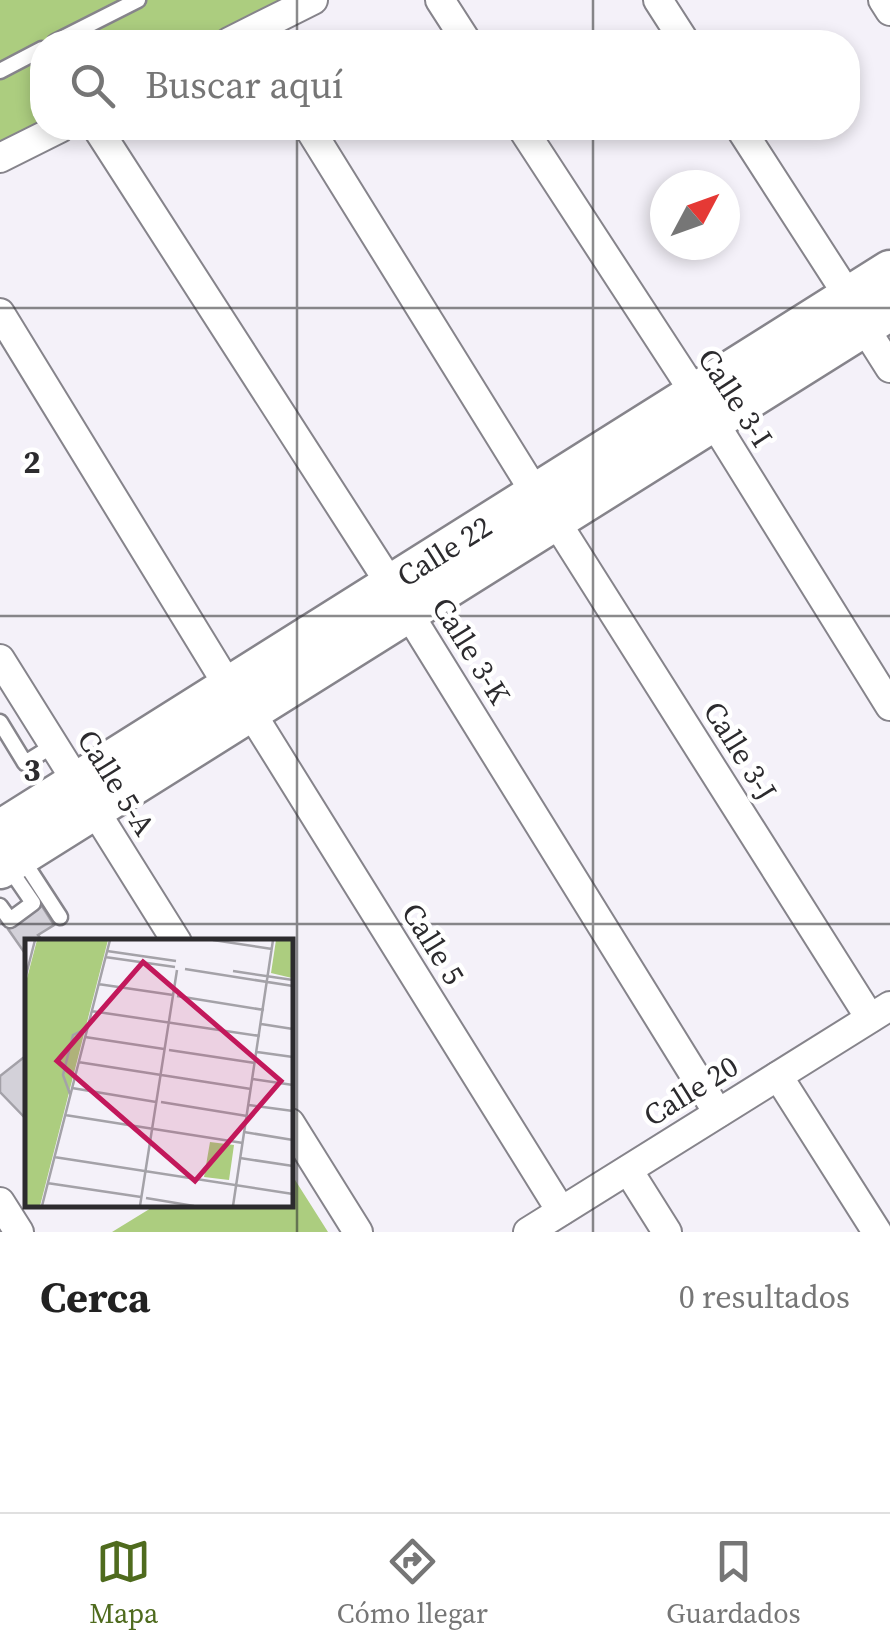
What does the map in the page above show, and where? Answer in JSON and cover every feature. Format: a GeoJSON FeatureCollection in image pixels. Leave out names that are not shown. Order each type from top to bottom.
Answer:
{"type":"FeatureCollection","features":[{"type":"Feature","properties":{"kind":"street"},"geometry":{"type":"LineString","coordinates":[[440,0],[460,30]]}},
{"type":"Feature","properties":{"kind":"street"},"geometry":{"type":"LineString","coordinates":[[658,0],[677,30]]}},
{"type":"Feature","properties":{"kind":"street"},"geometry":{"type":"LineString","coordinates":[[883,0],[890,11]]}},
{"type":"Feature","properties":{"kind":"street"},"geometry":{"type":"LineString","coordinates":[[259,30],[303,2]]}},
{"type":"Feature","properties":{"kind":"street"},"geometry":{"type":"LineString","coordinates":[[0,158],[36,140]]}},
{"type":"Feature","properties":{"kind":"street","name":"Calle 3-K"},"geometry":{"type":"LineString","coordinates":[[105,140],[400,598],[718,1113]]}},
{"type":"Feature","properties":{"kind":"street","name":"Calle 3-J"},"geometry":{"type":"LineString","coordinates":[[316,140],[546,507],[880,1012]]}},
{"type":"Feature","properties":{"kind":"street","name":"Calle 3-I"},"geometry":{"type":"LineString","coordinates":[[530,140],[704,408],[890,706]]}},
{"type":"Feature","properties":{"kind":"street"},"geometry":{"type":"LineString","coordinates":[[748,140],[868,311],[890,368]]}},
{"type":"Feature","properties":{"kind":"street","name":"Calle 22"},"geometry":{"type":"LineString","coordinates":[[6,855],[86,796],[704,408],[868,311],[890,271]]}},
{"type":"Feature","properties":{"kind":"street","name":"Calle 5"},"geometry":{"type":"LineString","coordinates":[[0,313],[561,1211]]}},
{"type":"Feature","properties":{"kind":"street","name":"Calle 5-A"},"geometry":{"type":"LineString","coordinates":[[0,659],[175,939]]}},
{"type":"Feature","properties":{"kind":"street","name":"Calle 20"},"geometry":{"type":"LineString","coordinates":[[528,1232],[880,1012]]}},
{"type":"Feature","properties":{"kind":"street"},"geometry":{"type":"LineString","coordinates":[[778,1076],[877,1232]]}},
{"type":"Feature","properties":{"kind":"street"},"geometry":{"type":"LineString","coordinates":[[292,1126],[358,1232]]}},
{"type":"Feature","properties":{"kind":"street"},"geometry":{"type":"LineString","coordinates":[[628,1170],[667,1232]]}},
{"type":"Feature","properties":{"kind":"street"},"geometry":{"type":"LineString","coordinates":[[0,1202],[19,1232]]}},
{"type":"Feature","properties":{"kind":"lane"},"geometry":{"type":"LineString","coordinates":[[79,30],[138,0]]}},
{"type":"Feature","properties":{"kind":"lane"},"geometry":{"type":"LineString","coordinates":[[0,71],[30,55]]}},
{"type":"Feature","properties":{"kind":"lane"},"geometry":{"type":"LineString","coordinates":[[0,722],[25,763],[54,745]]}},
{"type":"Feature","properties":{"kind":"lane"},"geometry":{"type":"LineString","coordinates":[[0,906],[10,920],[33,904],[6,855]]}},
{"type":"Feature","properties":{"kind":"lane"},"geometry":{"type":"LineString","coordinates":[[6,855],[60,917]]}},
{"type":"Feature","properties":{"kind":"green space"},"geometry":{"type":"Polygon","coordinates":[[[0,0],[288,0],[227,30],[30,30],[30,129],[0,145],[0,0]]]}},
{"type":"Feature","properties":{"kind":"green space"},"geometry":{"type":"Polygon","coordinates":[[[292,1175],[328,1232],[112,1232],[153,1207],[292,1207],[292,1175]]]}},
{"type":"Feature","properties":{"kind":"building"},"geometry":{"type":"Polygon","coordinates":[[[42,906],[54,925],[38,935],[41,939],[25,939],[24,952],[8,929],[42,906]]]}},
{"type":"Feature","properties":{"kind":"building"},"geometry":{"type":"Polygon","coordinates":[[[25,1056],[25,1118],[0,1092],[0,1076],[25,1056]]]}}]}
